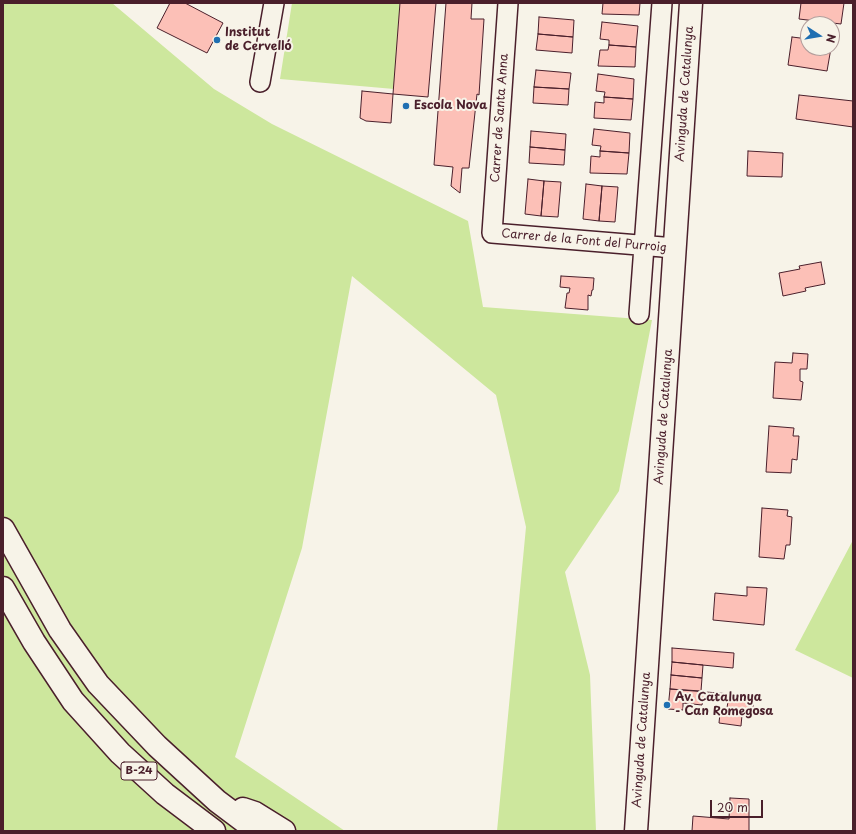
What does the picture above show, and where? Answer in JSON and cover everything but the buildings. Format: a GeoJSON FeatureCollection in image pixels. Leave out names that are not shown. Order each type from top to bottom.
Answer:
{"type":"FeatureCollection","features":[{"type":"Feature","properties":{"kind":"main road","name":"Avinguda de Catalunya"},"geometry":{"type":"LineString","coordinates":[[636,831],[691,3]]}},
{"type":"Feature","properties":{"kind":"main road","name":"B-24"},"geometry":{"type":"LineString","coordinates":[[3,529],[60,630],[98,684],[157,746],[217,801],[257,831]]}},
{"type":"Feature","properties":{"kind":"main road","name":"B-24"},"geometry":{"type":"LineString","coordinates":[[3,588],[34,642],[73,701],[120,753],[165,794],[214,831]]}},
{"type":"Feature","properties":{"kind":"main road"},"geometry":{"type":"LineString","coordinates":[[217,801],[255,813],[284,831]]}},
{"type":"Feature","properties":{"kind":"street"},"geometry":{"type":"LineString","coordinates":[[260,82],[274,3]]}},
{"type":"Feature","properties":{"kind":"street","name":"Carrer de Santa Anna"},"geometry":{"type":"LineString","coordinates":[[492,233],[508,3]]}},
{"type":"Feature","properties":{"kind":"street"},"geometry":{"type":"LineString","coordinates":[[640,314],[662,3]]}},
{"type":"Feature","properties":{"kind":"street","name":"Carrer de la Font del Purroig"},"geometry":{"type":"LineString","coordinates":[[492,233],[675,248]]}},
{"type":"Feature","properties":{"kind":"green space"},"geometry":{"type":"Polygon","coordinates":[[[3,3],[112,3],[214,89],[272,124],[468,221],[483,307],[652,320],[619,491],[565,572],[590,675],[596,831],[497,831],[526,527],[496,395],[352,276],[302,548],[235,757],[345,831],[3,831],[3,3]]]}},
{"type":"Feature","properties":{"kind":"green space"},"geometry":{"type":"Polygon","coordinates":[[[292,3],[400,3],[394,89],[280,79],[292,3]]]}},
{"type":"Feature","properties":{"kind":"green space"},"geometry":{"type":"Polygon","coordinates":[[[853,540],[853,678],[795,650],[853,540]]]}},
{"type":"Feature","properties":{"kind":"place","name":"Institut de Cervelló"},"geometry":{"type":"Point","coordinates":[217,40]}},
{"type":"Feature","properties":{"kind":"place","name":"Escola Nova"},"geometry":{"type":"Point","coordinates":[406,106]}},
{"type":"Feature","properties":{"kind":"place","name":"Av. Catalunya - Can Romegosa"},"geometry":{"type":"Point","coordinates":[667,705]}}]}
